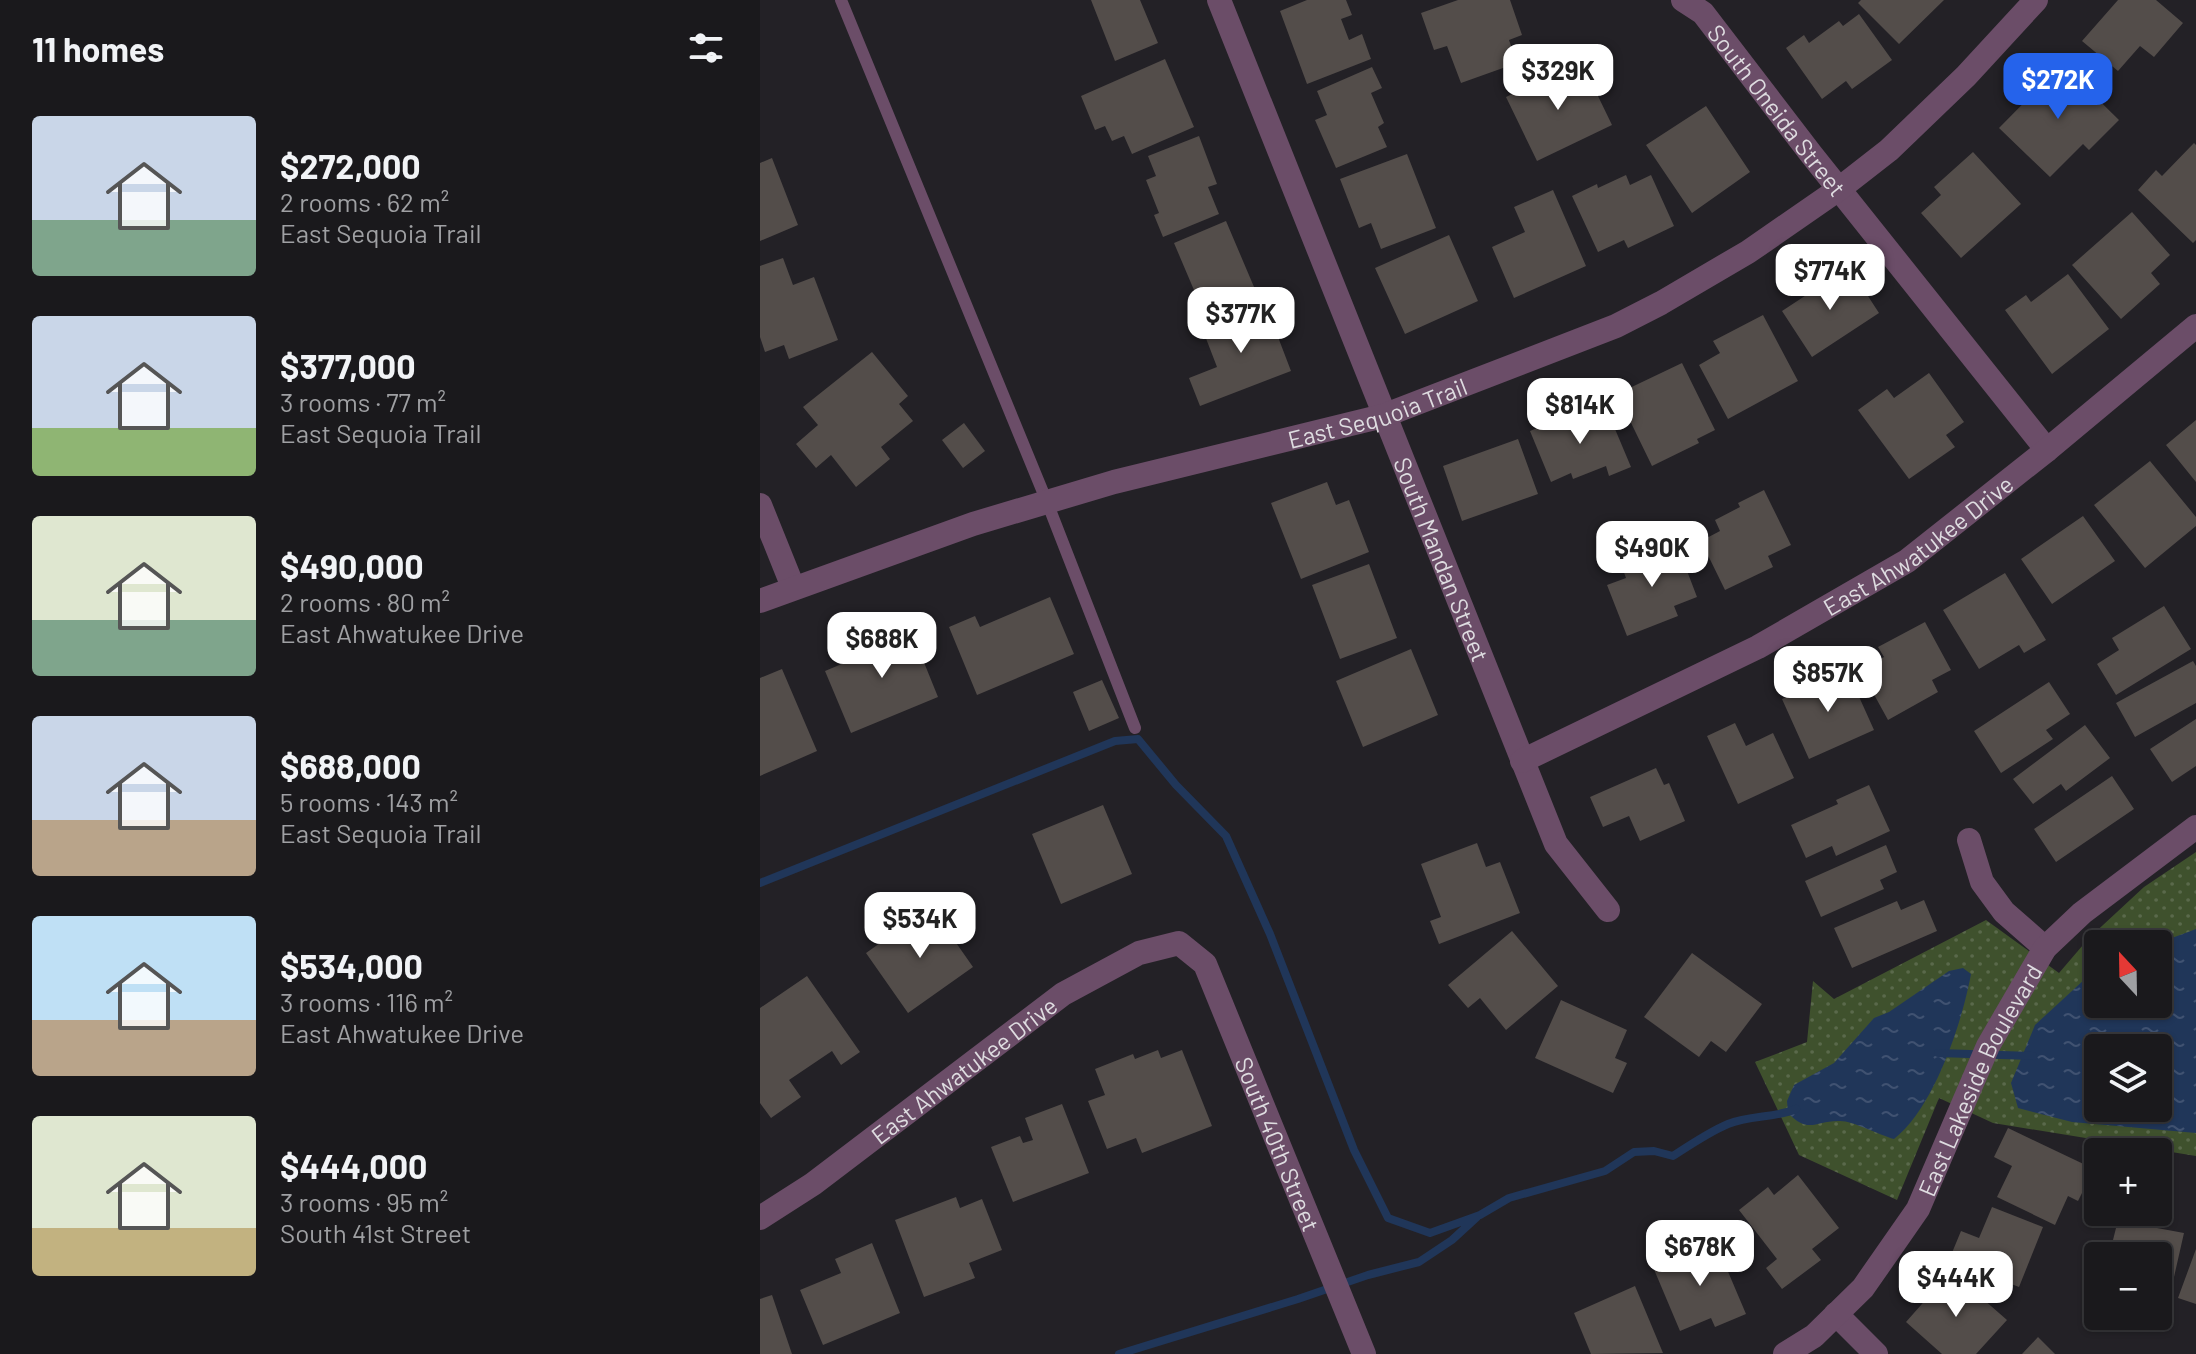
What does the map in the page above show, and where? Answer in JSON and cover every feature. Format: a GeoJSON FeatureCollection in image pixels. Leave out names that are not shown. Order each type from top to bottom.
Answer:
{"type":"FeatureCollection","features":[{"type":"Feature","properties":{"kind":"street","name":"South Mandan Street"},"geometry":{"type":"LineString","coordinates":[[1219,0],[1556,844],[1608,910]]}},
{"type":"Feature","properties":{"kind":"street","name":"South Oneida Street"},"geometry":{"type":"LineString","coordinates":[[1683,0],[1703,13],[2047,450]]}},
{"type":"Feature","properties":{"kind":"street","name":"East Sequoia Trail"},"geometry":{"type":"LineString","coordinates":[[760,601],[973,524],[1114,482],[1383,416],[1616,326],[1748,252],[1839,189],[1889,150],[2036,0]]}},
{"type":"Feature","properties":{"kind":"street","name":"East Ahwatukee Drive"},"geometry":{"type":"LineString","coordinates":[[1522,761],[1758,647],[1907,561],[2196,326]]}},
{"type":"Feature","properties":{"kind":"street"},"geometry":{"type":"LineString","coordinates":[[760,505],[793,587]]}},
{"type":"Feature","properties":{"kind":"street","name":"East Lakeside Boulevard"},"geometry":{"type":"LineString","coordinates":[[1785,1354],[1814,1336],[1863,1288],[1918,1209],[1988,1046],[2045,948],[2082,913],[2196,827]]}},
{"type":"Feature","properties":{"kind":"street"},"geometry":{"type":"LineString","coordinates":[[1969,840],[1982,882],[2004,912],[2045,948]]}},
{"type":"Feature","properties":{"kind":"street","name":"East Ahwatukee Drive"},"geometry":{"type":"LineString","coordinates":[[760,1218],[813,1184],[1063,994],[1139,953],[1179,943]]}},
{"type":"Feature","properties":{"kind":"street","name":"South 40th Street"},"geometry":{"type":"LineString","coordinates":[[1179,943],[1205,964],[1364,1354]]}},
{"type":"Feature","properties":{"kind":"street"},"geometry":{"type":"LineString","coordinates":[[1836,1314],[1876,1354]]}},
{"type":"Feature","properties":{"kind":"lane"},"geometry":{"type":"LineString","coordinates":[[841,0],[1047,502],[1135,728]]}},
{"type":"Feature","properties":{"kind":"green space"},"geometry":{"type":"Polygon","coordinates":[[[2196,852],[2196,1156],[2172,1152],[2172,1138],[2085,1138],[1993,1123],[1939,1098],[1897,1200],[1799,1155],[1755,1062],[1807,1042],[1813,981],[1834,999],[1986,920],[2059,973],[2084,944],[2084,1018],[2172,1018],[2172,930],[2098,930],[2144,887],[2196,852]]]}},
{"type":"Feature","properties":{"kind":"water"},"geometry":{"type":"Polygon","coordinates":[[[2196,929],[2196,1133],[2072,1122],[2018,1108],[2011,1083],[2035,1025],[2084,980],[2084,1018],[2172,1018],[2172,938],[2196,929]]]}},
{"type":"Feature","properties":{"kind":"water"},"geometry":{"type":"Polygon","coordinates":[[[1963,968],[1971,974],[1961,1016],[1944,1063],[1922,1107],[1894,1139],[1845,1122],[1807,1125],[1788,1113],[1787,1101],[1794,1085],[1834,1063],[1874,1018],[1889,1012],[1949,971],[1963,968]]]}},
{"type":"Feature","properties":{"kind":"building"},"geometry":{"type":"Polygon","coordinates":[[[1091,0],[1140,0],[1158,43],[1115,61],[1091,0]]]}},
{"type":"Feature","properties":{"kind":"building"},"geometry":{"type":"Polygon","coordinates":[[[1307,0],[1346,0],[1352,15],[1341,19],[1349,40],[1362,34],[1371,59],[1307,84],[1280,11],[1307,0]]]}},
{"type":"Feature","properties":{"kind":"building"},"geometry":{"type":"Polygon","coordinates":[[[1458,0],[1510,0],[1522,35],[1509,40],[1517,63],[1461,83],[1447,46],[1434,50],[1421,13],[1458,0]]]}},
{"type":"Feature","properties":{"kind":"building"},"geometry":{"type":"Polygon","coordinates":[[[1861,0],[1944,0],[1899,44],[1858,3],[1861,0]]]}},
{"type":"Feature","properties":{"kind":"building"},"geometry":{"type":"Polygon","coordinates":[[[2118,0],[2156,0],[2183,23],[2154,57],[2140,46],[2118,71],[2082,41],[2118,0]]]}},
{"type":"Feature","properties":{"kind":"building"},"geometry":{"type":"Polygon","coordinates":[[[1859,14],[1892,60],[1852,89],[1846,81],[1822,99],[1786,48],[1804,35],[1809,43],[1839,21],[1843,26],[1859,14]]]}},
{"type":"Feature","properties":{"kind":"building"},"geometry":{"type":"Polygon","coordinates":[[[1165,59],[1194,127],[1132,154],[1124,136],[1112,141],[1105,126],[1095,130],[1081,96],[1165,59]]]}},
{"type":"Feature","properties":{"kind":"building"},"geometry":{"type":"Polygon","coordinates":[[[1577,62],[1593,96],[1597,94],[1612,125],[1537,161],[1506,97],[1577,62]]]}},
{"type":"Feature","properties":{"kind":"building"},"geometry":{"type":"Polygon","coordinates":[[[2062,64],[2119,120],[2089,150],[2083,144],[2050,177],[1999,128],[2062,64]]]}},
{"type":"Feature","properties":{"kind":"building"},"geometry":{"type":"Polygon","coordinates":[[[1372,67],[1382,88],[1371,93],[1384,123],[1378,127],[1387,147],[1336,168],[1315,120],[1327,115],[1317,91],[1372,67]]]}},
{"type":"Feature","properties":{"kind":"building"},"geometry":{"type":"Polygon","coordinates":[[[1706,106],[1750,172],[1692,213],[1646,145],[1706,106]]]}},
{"type":"Feature","properties":{"kind":"building"},"geometry":{"type":"Polygon","coordinates":[[[1199,136],[1217,184],[1208,187],[1219,214],[1163,237],[1154,215],[1159,213],[1146,180],[1156,176],[1148,156],[1199,136]]]}},
{"type":"Feature","properties":{"kind":"building"},"geometry":{"type":"Polygon","coordinates":[[[2194,143],[2196,240],[2193,243],[2138,190],[2156,170],[2162,176],[2194,143]]]}},
{"type":"Feature","properties":{"kind":"building"},"geometry":{"type":"Polygon","coordinates":[[[1973,152],[2021,204],[1961,258],[1921,213],[1941,195],[1934,187],[1973,152]]]}},
{"type":"Feature","properties":{"kind":"building"},"geometry":{"type":"Polygon","coordinates":[[[1407,154],[1436,228],[1381,249],[1371,223],[1359,228],[1340,179],[1407,154]]]}},
{"type":"Feature","properties":{"kind":"building"},"geometry":{"type":"Polygon","coordinates":[[[772,158],[798,225],[760,241],[760,163],[772,158]]]}},
{"type":"Feature","properties":{"kind":"building"},"geometry":{"type":"Polygon","coordinates":[[[1626,175],[1630,185],[1651,175],[1674,226],[1628,248],[1624,240],[1598,252],[1572,196],[1626,175]]]}},
{"type":"Feature","properties":{"kind":"building"},"geometry":{"type":"Polygon","coordinates":[[[1553,190],[1586,266],[1514,298],[1492,247],[1525,232],[1514,207],[1553,190]]]}},
{"type":"Feature","properties":{"kind":"building"},"geometry":{"type":"Polygon","coordinates":[[[2132,212],[2170,255],[2151,273],[2160,284],[2121,319],[2072,265],[2132,212]]]}},
{"type":"Feature","properties":{"kind":"building"},"geometry":{"type":"Polygon","coordinates":[[[1226,221],[1257,294],[1205,316],[1174,243],[1226,221]]]}},
{"type":"Feature","properties":{"kind":"building"},"geometry":{"type":"Polygon","coordinates":[[[1449,235],[1478,301],[1405,334],[1375,268],[1449,235]]]}},
{"type":"Feature","properties":{"kind":"building"},"geometry":{"type":"Polygon","coordinates":[[[783,258],[793,285],[814,277],[838,340],[789,359],[784,345],[765,352],[760,337],[760,266],[783,258]]]}},
{"type":"Feature","properties":{"kind":"building"},"geometry":{"type":"Polygon","coordinates":[[[1849,267],[1879,313],[1812,357],[1782,311],[1849,267]]]}},
{"type":"Feature","properties":{"kind":"building"},"geometry":{"type":"Polygon","coordinates":[[[2068,274],[2109,329],[2052,374],[2005,310],[2026,295],[2031,302],[2068,274]]]}},
{"type":"Feature","properties":{"kind":"building"},"geometry":{"type":"Polygon","coordinates":[[[1265,303],[1291,371],[1200,406],[1189,378],[1217,367],[1202,328],[1265,303]]]}},
{"type":"Feature","properties":{"kind":"building"},"geometry":{"type":"Polygon","coordinates":[[[1763,315],[1798,381],[1728,419],[1699,365],[1720,353],[1713,341],[1763,315]]]}},
{"type":"Feature","properties":{"kind":"building"},"geometry":{"type":"Polygon","coordinates":[[[872,352],[908,396],[899,404],[913,421],[881,447],[890,459],[856,487],[831,455],[816,468],[796,444],[818,425],[803,407],[872,352]]]}},
{"type":"Feature","properties":{"kind":"building"},"geometry":{"type":"Polygon","coordinates":[[[1682,363],[1715,430],[1697,439],[1699,443],[1652,466],[1617,394],[1682,363]]]}},
{"type":"Feature","properties":{"kind":"building"},"geometry":{"type":"Polygon","coordinates":[[[1929,373],[1964,422],[1946,435],[1955,447],[1909,479],[1858,410],[1887,389],[1894,398],[1929,373]]]}},
{"type":"Feature","properties":{"kind":"building"},"geometry":{"type":"Polygon","coordinates":[[[1580,410],[1583,420],[1607,410],[1631,467],[1609,476],[1606,466],[1573,479],[1571,473],[1551,482],[1530,431],[1580,410]]]}},
{"type":"Feature","properties":{"kind":"building"},"geometry":{"type":"Polygon","coordinates":[[[2196,420],[2196,482],[2166,445],[2196,420]]]}},
{"type":"Feature","properties":{"kind":"building"},"geometry":{"type":"Polygon","coordinates":[[[964,423],[985,451],[963,468],[942,440],[964,423]]]}},
{"type":"Feature","properties":{"kind":"building"},"geometry":{"type":"Polygon","coordinates":[[[1518,439],[1538,494],[1462,521],[1443,466],[1518,439]]]}},
{"type":"Feature","properties":{"kind":"building"},"geometry":{"type":"Polygon","coordinates":[[[2150,461],[2196,517],[2196,526],[2145,568],[2094,505],[2150,461]]]}},
{"type":"Feature","properties":{"kind":"building"},"geometry":{"type":"Polygon","coordinates":[[[1327,482],[1336,505],[1349,500],[1369,552],[1301,579],[1271,503],[1327,482]]]}},
{"type":"Feature","properties":{"kind":"building"},"geometry":{"type":"Polygon","coordinates":[[[1764,490],[1791,545],[1768,556],[1773,567],[1725,590],[1701,541],[1720,531],[1715,520],[1740,507],[1738,503],[1764,490]]]}},
{"type":"Feature","properties":{"kind":"building"},"geometry":{"type":"Polygon","coordinates":[[[2083,516],[2115,561],[2052,604],[2021,559],[2083,516]]]}},
{"type":"Feature","properties":{"kind":"building"},"geometry":{"type":"Polygon","coordinates":[[[1676,542],[1697,597],[1674,606],[1678,616],[1627,636],[1607,585],[1626,578],[1621,564],[1676,542]]]}},
{"type":"Feature","properties":{"kind":"building"},"geometry":{"type":"Polygon","coordinates":[[[1369,564],[1397,638],[1340,659],[1312,585],[1369,564]]]}},
{"type":"Feature","properties":{"kind":"building"},"geometry":{"type":"Polygon","coordinates":[[[2005,573],[2046,640],[2024,653],[2019,645],[1979,669],[1943,610],[2005,573]]]}},
{"type":"Feature","properties":{"kind":"building"},"geometry":{"type":"Polygon","coordinates":[[[1050,597],[1074,654],[977,695],[949,627],[975,616],[980,627],[1050,597]]]}},
{"type":"Feature","properties":{"kind":"building"},"geometry":{"type":"Polygon","coordinates":[[[2164,606],[2191,649],[2116,695],[2097,664],[2119,650],[2112,638],[2164,606]]]}},
{"type":"Feature","properties":{"kind":"building"},"geometry":{"type":"Polygon","coordinates":[[[1925,622],[1951,670],[1932,680],[1938,692],[1888,720],[1860,669],[1884,657],[1878,647],[1925,622]]]}},
{"type":"Feature","properties":{"kind":"building"},"geometry":{"type":"Polygon","coordinates":[[[908,623],[938,697],[851,733],[825,671],[875,650],[871,639],[908,623]]]}},
{"type":"Feature","properties":{"kind":"building"},"geometry":{"type":"Polygon","coordinates":[[[1411,649],[1438,715],[1363,747],[1336,681],[1411,649]]]}},
{"type":"Feature","properties":{"kind":"building"},"geometry":{"type":"Polygon","coordinates":[[[2193,661],[2196,666],[2196,703],[2135,737],[2116,703],[2193,661]]]}},
{"type":"Feature","properties":{"kind":"building"},"geometry":{"type":"Polygon","coordinates":[[[782,669],[817,751],[760,776],[760,678],[782,669]]]}},
{"type":"Feature","properties":{"kind":"building"},"geometry":{"type":"Polygon","coordinates":[[[1847,670],[1874,730],[1809,759],[1782,699],[1847,670]]]}},
{"type":"Feature","properties":{"kind":"building"},"geometry":{"type":"Polygon","coordinates":[[[1102,680],[1119,718],[1089,731],[1073,692],[1102,680]]]}},
{"type":"Feature","properties":{"kind":"building"},"geometry":{"type":"Polygon","coordinates":[[[2049,682],[2070,714],[2046,730],[2053,739],[2001,773],[1974,731],[2049,682]]]}},
{"type":"Feature","properties":{"kind":"building"},"geometry":{"type":"Polygon","coordinates":[[[2196,719],[2196,766],[2172,782],[2150,749],[2196,719]]]}},
{"type":"Feature","properties":{"kind":"building"},"geometry":{"type":"Polygon","coordinates":[[[1735,723],[1746,746],[1773,733],[1794,778],[1738,804],[1707,736],[1735,723]]]}},
{"type":"Feature","properties":{"kind":"building"},"geometry":{"type":"Polygon","coordinates":[[[2085,725],[2110,758],[2066,791],[2061,784],[2033,804],[2013,779],[2085,725]]]}},
{"type":"Feature","properties":{"kind":"building"},"geometry":{"type":"Polygon","coordinates":[[[1656,768],[1664,785],[1669,783],[1685,821],[1640,841],[1629,816],[1603,827],[1590,797],[1656,768]]]}},
{"type":"Feature","properties":{"kind":"building"},"geometry":{"type":"Polygon","coordinates":[[[2112,776],[2134,809],[2056,862],[2034,829],[2112,776]]]}},
{"type":"Feature","properties":{"kind":"building"},"geometry":{"type":"Polygon","coordinates":[[[1869,785],[1890,831],[1836,856],[1832,846],[1806,858],[1791,825],[1838,804],[1836,800],[1869,785]]]}},
{"type":"Feature","properties":{"kind":"building"},"geometry":{"type":"Polygon","coordinates":[[[1103,805],[1132,874],[1061,904],[1032,834],[1103,805]]]}},
{"type":"Feature","properties":{"kind":"building"},"geometry":{"type":"Polygon","coordinates":[[[1477,843],[1486,867],[1500,862],[1520,913],[1439,944],[1430,921],[1441,917],[1421,864],[1477,843]]]}},
{"type":"Feature","properties":{"kind":"building"},"geometry":{"type":"Polygon","coordinates":[[[1886,845],[1897,872],[1880,880],[1884,889],[1821,917],[1805,881],[1886,845]]]}},
{"type":"Feature","properties":{"kind":"building"},"geometry":{"type":"Polygon","coordinates":[[[1924,900],[1937,931],[1852,968],[1834,928],[1897,901],[1901,910],[1924,900]]]}},
{"type":"Feature","properties":{"kind":"building"},"geometry":{"type":"Polygon","coordinates":[[[931,907],[973,967],[908,1013],[866,953],[931,907]]]}},
{"type":"Feature","properties":{"kind":"building"},"geometry":{"type":"Polygon","coordinates":[[[1512,931],[1558,986],[1506,1030],[1480,998],[1468,1008],[1448,985],[1512,931]]]}},
{"type":"Feature","properties":{"kind":"building"},"geometry":{"type":"Polygon","coordinates":[[[1692,953],[1762,1004],[1726,1052],[1711,1041],[1699,1057],[1644,1017],[1692,953]]]}},
{"type":"Feature","properties":{"kind":"building"},"geometry":{"type":"Polygon","coordinates":[[[807,976],[860,1052],[841,1065],[832,1051],[789,1080],[801,1097],[771,1118],[760,1103],[760,1008],[807,976]]]}},
{"type":"Feature","properties":{"kind":"building"},"geometry":{"type":"Polygon","coordinates":[[[1561,1000],[1627,1030],[1615,1058],[1627,1063],[1613,1093],[1535,1058],[1561,1000]]]}},
{"type":"Feature","properties":{"kind":"building"},"geometry":{"type":"Polygon","coordinates":[[[1158,1050],[1161,1058],[1182,1050],[1212,1126],[1142,1153],[1136,1138],[1107,1149],[1088,1101],[1105,1095],[1095,1069],[1133,1054],[1135,1059],[1158,1050]]]}},
{"type":"Feature","properties":{"kind":"building"},"geometry":{"type":"Polygon","coordinates":[[[1062,1104],[1089,1173],[1013,1202],[991,1147],[1020,1136],[1023,1143],[1033,1140],[1025,1118],[1062,1104]]]}},
{"type":"Feature","properties":{"kind":"building"},"geometry":{"type":"Polygon","coordinates":[[[2008,1128],[2084,1164],[2084,1189],[2078,1201],[2068,1196],[2055,1225],[1997,1197],[2012,1166],[1994,1157],[2008,1128]]]}},
{"type":"Feature","properties":{"kind":"building"},"geometry":{"type":"Polygon","coordinates":[[[1798,1175],[1839,1228],[1812,1249],[1821,1260],[1782,1289],[1766,1268],[1777,1259],[1739,1210],[1768,1187],[1774,1195],[1798,1175]]]}},
{"type":"Feature","properties":{"kind":"building"},"geometry":{"type":"Polygon","coordinates":[[[956,1197],[960,1208],[982,1199],[1002,1250],[969,1263],[975,1278],[924,1297],[895,1220],[956,1197]]]}},
{"type":"Feature","properties":{"kind":"building"},"geometry":{"type":"Polygon","coordinates":[[[1992,1207],[2043,1227],[2019,1287],[1949,1260],[1961,1231],[1979,1238],[1992,1207]]]}},
{"type":"Feature","properties":{"kind":"building"},"geometry":{"type":"Polygon","coordinates":[[[2116,1226],[2157,1226],[2184,1233],[2172,1286],[2172,1242],[2112,1242],[2116,1226]]]}},
{"type":"Feature","properties":{"kind":"building"},"geometry":{"type":"Polygon","coordinates":[[[1715,1241],[1746,1314],[1715,1327],[1711,1318],[1680,1331],[1653,1267],[1715,1241]]]}},
{"type":"Feature","properties":{"kind":"building"},"geometry":{"type":"Polygon","coordinates":[[[872,1243],[900,1313],[823,1345],[800,1290],[841,1273],[835,1259],[872,1243]]]}},
{"type":"Feature","properties":{"kind":"building"},"geometry":{"type":"Polygon","coordinates":[[[2196,1249],[2196,1304],[2178,1298],[2196,1249]]]}},
{"type":"Feature","properties":{"kind":"building"},"geometry":{"type":"Polygon","coordinates":[[[1951,1271],[2007,1320],[1976,1354],[1942,1354],[1906,1322],[1951,1271]]]}},
{"type":"Feature","properties":{"kind":"building"},"geometry":{"type":"Polygon","coordinates":[[[1635,1286],[1663,1353],[1591,1354],[1574,1313],[1635,1286]]]}},
{"type":"Feature","properties":{"kind":"building"},"geometry":{"type":"Polygon","coordinates":[[[772,1295],[792,1354],[760,1354],[760,1299],[772,1295]]]}},
{"type":"Feature","properties":{"kind":"building"},"geometry":{"type":"Polygon","coordinates":[[[2038,1337],[2055,1354],[2022,1354],[2038,1337]]]}},
{"type":"Feature","properties":{"kind":"waterway"},"geometry":{"type":"LineString","coordinates":[[760,883],[1115,741],[1138,739],[1176,785],[1226,836],[1270,934],[1354,1150],[1388,1218],[1430,1233],[1480,1215],[1509,1198],[1605,1171],[1634,1152],[1654,1151],[1673,1156],[1728,1124],[1796,1109]]}},
{"type":"Feature","properties":{"kind":"waterway"},"geometry":{"type":"LineString","coordinates":[[1938,1053],[2033,1056]]}},
{"type":"Feature","properties":{"kind":"waterway"},"geometry":{"type":"LineString","coordinates":[[1119,1354],[1368,1275],[1419,1262],[1452,1240],[1477,1217]]}}]}
